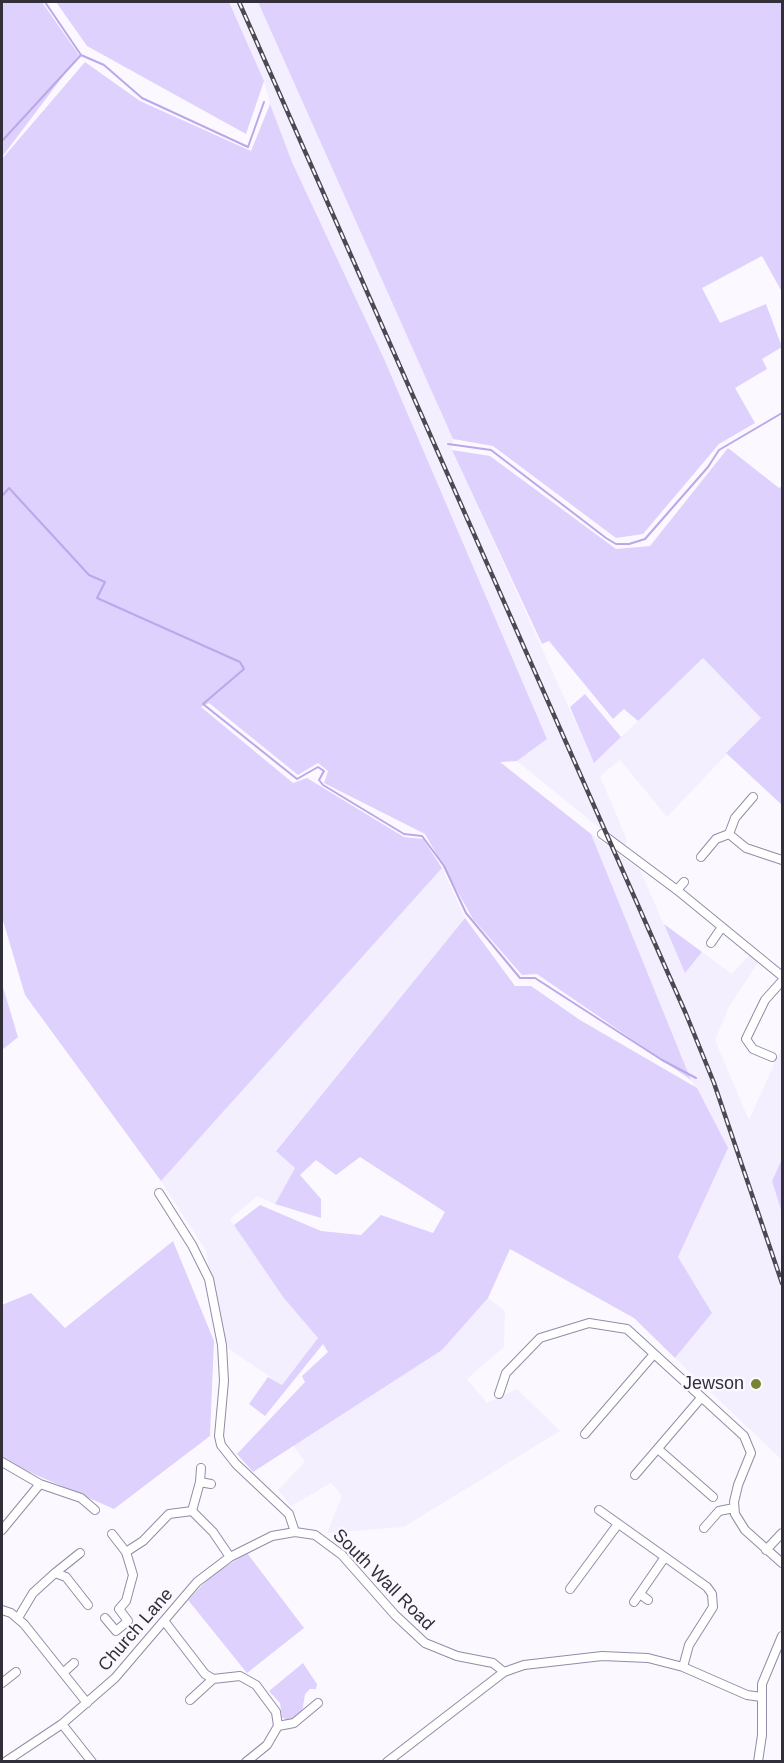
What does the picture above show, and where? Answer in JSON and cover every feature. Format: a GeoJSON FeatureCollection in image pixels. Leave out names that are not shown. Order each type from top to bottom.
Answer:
{"type":"FeatureCollection","features":[{"type":"Feature","properties":{"kind":"street"},"geometry":{"type":"LineString","coordinates":[[701,857],[710,852],[716,839],[729,834],[735,818],[753,797]]}},
{"type":"Feature","properties":{"kind":"street"},"geometry":{"type":"LineString","coordinates":[[739,798],[746,804]]}},
{"type":"Feature","properties":{"kind":"street"},"geometry":{"type":"LineString","coordinates":[[602,834],[677,890],[783,976]]}},
{"type":"Feature","properties":{"kind":"street"},"geometry":{"type":"LineString","coordinates":[[729,834],[746,848],[783,860]]}},
{"type":"Feature","properties":{"kind":"street"},"geometry":{"type":"LineString","coordinates":[[677,890],[684,882]]}},
{"type":"Feature","properties":{"kind":"street"},"geometry":{"type":"LineString","coordinates":[[711,943],[722,927]]}},
{"type":"Feature","properties":{"kind":"street"},"geometry":{"type":"LineString","coordinates":[[771,1058],[753,1050],[746,1039],[765,1000],[783,981]]}},
{"type":"Feature","properties":{"kind":"street"},"geometry":{"type":"LineString","coordinates":[[159,1193],[192,1245],[208,1280],[222,1345],[224,1381],[219,1436],[221,1445],[236,1464],[289,1515],[295,1532]]}},
{"type":"Feature","properties":{"kind":"street"},"geometry":{"type":"LineString","coordinates":[[499,1394],[506,1373],[540,1338],[589,1323],[627,1329],[744,1436],[751,1453],[738,1485],[735,1514],[745,1530],[783,1563]]}},
{"type":"Feature","properties":{"kind":"street"},"geometry":{"type":"LineString","coordinates":[[585,1434],[654,1354]]}},
{"type":"Feature","properties":{"kind":"street"},"geometry":{"type":"LineString","coordinates":[[635,1475],[701,1398]]}},
{"type":"Feature","properties":{"kind":"street"},"geometry":{"type":"LineString","coordinates":[[658,1449],[713,1497]]}},
{"type":"Feature","properties":{"kind":"street"},"geometry":{"type":"LineString","coordinates":[[2,1462],[40,1484],[81,1498],[95,1510]]}},
{"type":"Feature","properties":{"kind":"street"},"geometry":{"type":"LineString","coordinates":[[192,1511],[200,1482],[201,1468]]}},
{"type":"Feature","properties":{"kind":"street"},"geometry":{"type":"LineString","coordinates":[[200,1482],[211,1484]]}},
{"type":"Feature","properties":{"kind":"street"},"geometry":{"type":"LineString","coordinates":[[2,1530],[40,1484]]}},
{"type":"Feature","properties":{"kind":"street"},"geometry":{"type":"LineString","coordinates":[[704,1528],[719,1510],[735,1508]]}},
{"type":"Feature","properties":{"kind":"street"},"geometry":{"type":"LineString","coordinates":[[599,1510],[707,1587],[714,1600],[713,1607],[689,1645],[683,1667]]}},
{"type":"Feature","properties":{"kind":"street"},"geometry":{"type":"LineString","coordinates":[[126,1552],[143,1541],[169,1515],[192,1511]]}},
{"type":"Feature","properties":{"kind":"street"},"geometry":{"type":"LineString","coordinates":[[192,1511],[213,1532],[230,1557]]}},
{"type":"Feature","properties":{"kind":"street"},"geometry":{"type":"LineString","coordinates":[[570,1589],[618,1524]]}},
{"type":"Feature","properties":{"kind":"street","name":"Church Lane"},"geometry":{"type":"LineString","coordinates":[[5,1761],[62,1724],[115,1678],[197,1582],[230,1557],[272,1536],[295,1532]]}},
{"type":"Feature","properties":{"kind":"street","name":"South Wall Road"},"geometry":{"type":"LineString","coordinates":[[295,1532],[315,1534],[342,1555],[395,1615],[424,1643],[457,1656],[492,1663],[504,1672]]}},
{"type":"Feature","properties":{"kind":"street"},"geometry":{"type":"LineString","coordinates":[[766,1550],[783,1533]]}},
{"type":"Feature","properties":{"kind":"street"},"geometry":{"type":"LineString","coordinates":[[105,1618],[116,1631],[128,1621],[119,1609],[126,1600],[133,1575],[126,1552],[112,1534]]}},
{"type":"Feature","properties":{"kind":"street"},"geometry":{"type":"LineString","coordinates":[[18,1618],[33,1593],[80,1553]]}},
{"type":"Feature","properties":{"kind":"street"},"geometry":{"type":"LineString","coordinates":[[634,1602],[665,1557]]}},
{"type":"Feature","properties":{"kind":"street"},"geometry":{"type":"LineString","coordinates":[[55,1573],[66,1576],[88,1605]]}},
{"type":"Feature","properties":{"kind":"street"},"geometry":{"type":"LineString","coordinates":[[640,1594],[648,1600]]}},
{"type":"Feature","properties":{"kind":"street"},"geometry":{"type":"LineString","coordinates":[[2,1610],[18,1618],[87,1703]]}},
{"type":"Feature","properties":{"kind":"street"},"geometry":{"type":"LineString","coordinates":[[165,1622],[205,1674],[213,1679]]}},
{"type":"Feature","properties":{"kind":"street"},"geometry":{"type":"LineString","coordinates":[[758,1761],[761,1742],[761,1697],[766,1672],[783,1636]]}},
{"type":"Feature","properties":{"kind":"street"},"geometry":{"type":"LineString","coordinates":[[387,1761],[504,1672],[524,1665],[565,1658],[602,1656],[648,1658],[683,1667],[747,1695],[761,1697]]}},
{"type":"Feature","properties":{"kind":"street"},"geometry":{"type":"LineString","coordinates":[[63,1673],[74,1663]]}},
{"type":"Feature","properties":{"kind":"street"},"geometry":{"type":"LineString","coordinates":[[6,1684],[16,1672]]}},
{"type":"Feature","properties":{"kind":"street"},"geometry":{"type":"LineString","coordinates":[[190,1700],[213,1679],[240,1676],[252,1681],[276,1712],[278,1726],[267,1745],[246,1761]]}},
{"type":"Feature","properties":{"kind":"street"},"geometry":{"type":"LineString","coordinates":[[278,1726],[294,1723],[318,1703]]}},
{"type":"Feature","properties":{"kind":"street"},"geometry":{"type":"LineString","coordinates":[[62,1724],[92,1761]]}},
{"type":"Feature","properties":{"kind":"shaded area"},"geometry":{"type":"Polygon","coordinates":[[[2,2],[42,2],[79,55],[2,157],[2,2]]]}},
{"type":"Feature","properties":{"kind":"shaded area"},"geometry":{"type":"Polygon","coordinates":[[[56,2],[229,2],[264,81],[246,134],[87,46],[56,2]]]}},
{"type":"Feature","properties":{"kind":"shaded area"},"geometry":{"type":"Polygon","coordinates":[[[229,2],[258,2],[453,439],[452,450],[594,763],[703,658],[761,718],[667,817],[620,760],[600,776],[627,840],[625,849],[517,761],[547,739],[385,361],[292,162],[270,104],[264,81],[229,2]]]}},
{"type":"Feature","properties":{"kind":"shaded area"},"geometry":{"type":"Polygon","coordinates":[[[258,2],[782,2],[782,292],[762,256],[702,288],[720,323],[766,304],[782,347],[762,359],[767,369],[735,388],[755,423],[719,444],[643,534],[616,538],[493,446],[453,439],[258,2]]]}},
{"type":"Feature","properties":{"kind":"shaded area"},"geometry":{"type":"Polygon","coordinates":[[[85,62],[140,101],[251,151],[270,104],[292,162],[385,361],[547,739],[517,761],[500,762],[591,834],[691,1080],[537,974],[522,975],[473,919],[425,834],[324,783],[328,771],[318,763],[298,775],[209,703],[201,707],[293,783],[307,778],[404,837],[423,839],[442,868],[161,1181],[25,995],[2,917],[2,159],[85,62]]]}},
{"type":"Feature","properties":{"kind":"shaded area"},"geometry":{"type":"Polygon","coordinates":[[[728,448],[779,488],[782,486],[782,805],[726,753],[761,718],[703,658],[638,721],[624,709],[613,719],[549,641],[542,644],[452,450],[490,456],[616,549],[650,546],[728,448]]]}},
{"type":"Feature","properties":{"kind":"shaded area"},"geometry":{"type":"Polygon","coordinates":[[[585,694],[621,737],[594,763],[570,707],[585,694]]]}},
{"type":"Feature","properties":{"kind":"shaded area"},"geometry":{"type":"Polygon","coordinates":[[[591,834],[640,870],[685,972],[702,952],[732,974],[750,954],[759,961],[729,1007],[715,1040],[749,1120],[782,1047],[782,1159],[772,1181],[782,1213],[782,1460],[675,1358],[712,1313],[678,1257],[727,1148],[691,1080],[591,834]]]}},
{"type":"Feature","properties":{"kind":"shaded area"},"geometry":{"type":"Polygon","coordinates":[[[442,868],[465,918],[276,1150],[295,1168],[275,1204],[257,1196],[230,1219],[283,1297],[318,1338],[282,1385],[229,1349],[215,1303],[206,1251],[161,1181],[442,868]]]}},
{"type":"Feature","properties":{"kind":"shaded area"},"geometry":{"type":"Polygon","coordinates":[[[465,918],[515,986],[531,986],[580,1020],[697,1088],[728,1148],[678,1257],[712,1313],[675,1358],[634,1318],[510,1249],[488,1298],[442,1350],[253,1472],[237,1454],[305,1382],[302,1376],[328,1352],[323,1344],[265,1416],[249,1404],[268,1377],[282,1385],[318,1338],[283,1297],[234,1225],[260,1205],[321,1231],[361,1235],[381,1215],[433,1233],[445,1212],[360,1157],[336,1175],[316,1160],[300,1175],[321,1199],[321,1218],[275,1204],[295,1168],[276,1151],[465,918]]]}},
{"type":"Feature","properties":{"kind":"shaded area"},"geometry":{"type":"Polygon","coordinates":[[[664,924],[702,952],[685,973],[664,924]]]}},
{"type":"Feature","properties":{"kind":"shaded area"},"geometry":{"type":"Polygon","coordinates":[[[2,984],[18,1037],[2,1050],[2,984]]]}},
{"type":"Feature","properties":{"kind":"shaded area"},"geometry":{"type":"Polygon","coordinates":[[[782,1159],[782,1213],[772,1181],[782,1159]]]}},
{"type":"Feature","properties":{"kind":"shaded area"},"geometry":{"type":"Polygon","coordinates":[[[173,1241],[214,1341],[210,1436],[114,1509],[2,1460],[2,1305],[31,1293],[65,1328],[173,1241]]]}},
{"type":"Feature","properties":{"kind":"shaded area"},"geometry":{"type":"Polygon","coordinates":[[[488,1298],[505,1311],[504,1347],[467,1379],[487,1403],[517,1389],[560,1431],[404,1527],[327,1533],[342,1496],[331,1483],[291,1506],[278,1490],[305,1462],[293,1445],[442,1350],[488,1298]]]}},
{"type":"Feature","properties":{"kind":"shaded area"},"geometry":{"type":"Polygon","coordinates":[[[247,1553],[304,1628],[247,1673],[188,1600],[212,1575],[247,1553]]]}},
{"type":"Feature","properties":{"kind":"shaded area"},"geometry":{"type":"Polygon","coordinates":[[[303,1663],[317,1684],[316,1689],[310,1689],[305,1694],[302,1712],[293,1720],[286,1720],[282,1717],[280,1703],[269,1691],[303,1663]]]}},
{"type":"Feature","properties":{"kind":"waterway"},"geometry":{"type":"LineString","coordinates":[[45,2],[81,55],[104,65],[142,98],[248,147],[264,102]]}},
{"type":"Feature","properties":{"kind":"waterway"},"geometry":{"type":"LineString","coordinates":[[2,141],[81,55]]}},
{"type":"Feature","properties":{"kind":"waterway"},"geometry":{"type":"LineString","coordinates":[[448,444],[491,450],[606,538],[616,544],[629,544],[645,539],[708,467],[719,450],[782,413]]}},
{"type":"Feature","properties":{"kind":"waterway"},"geometry":{"type":"LineString","coordinates":[[2,496],[9,488],[89,575],[105,582],[97,598],[240,662],[244,669],[203,704],[297,779],[318,767],[324,771],[319,780],[323,785],[404,834],[422,836],[444,866],[466,913],[520,978],[535,978],[662,1060],[696,1078]]}},
{"type":"Feature","properties":{"kind":"railway"},"geometry":{"type":"LineString","coordinates":[[239,2],[686,1014],[714,1083],[782,1283]]}},
{"type":"Feature","properties":{"kind":"place","name":"Jewson"},"geometry":{"type":"Point","coordinates":[756,1384]}}]}
